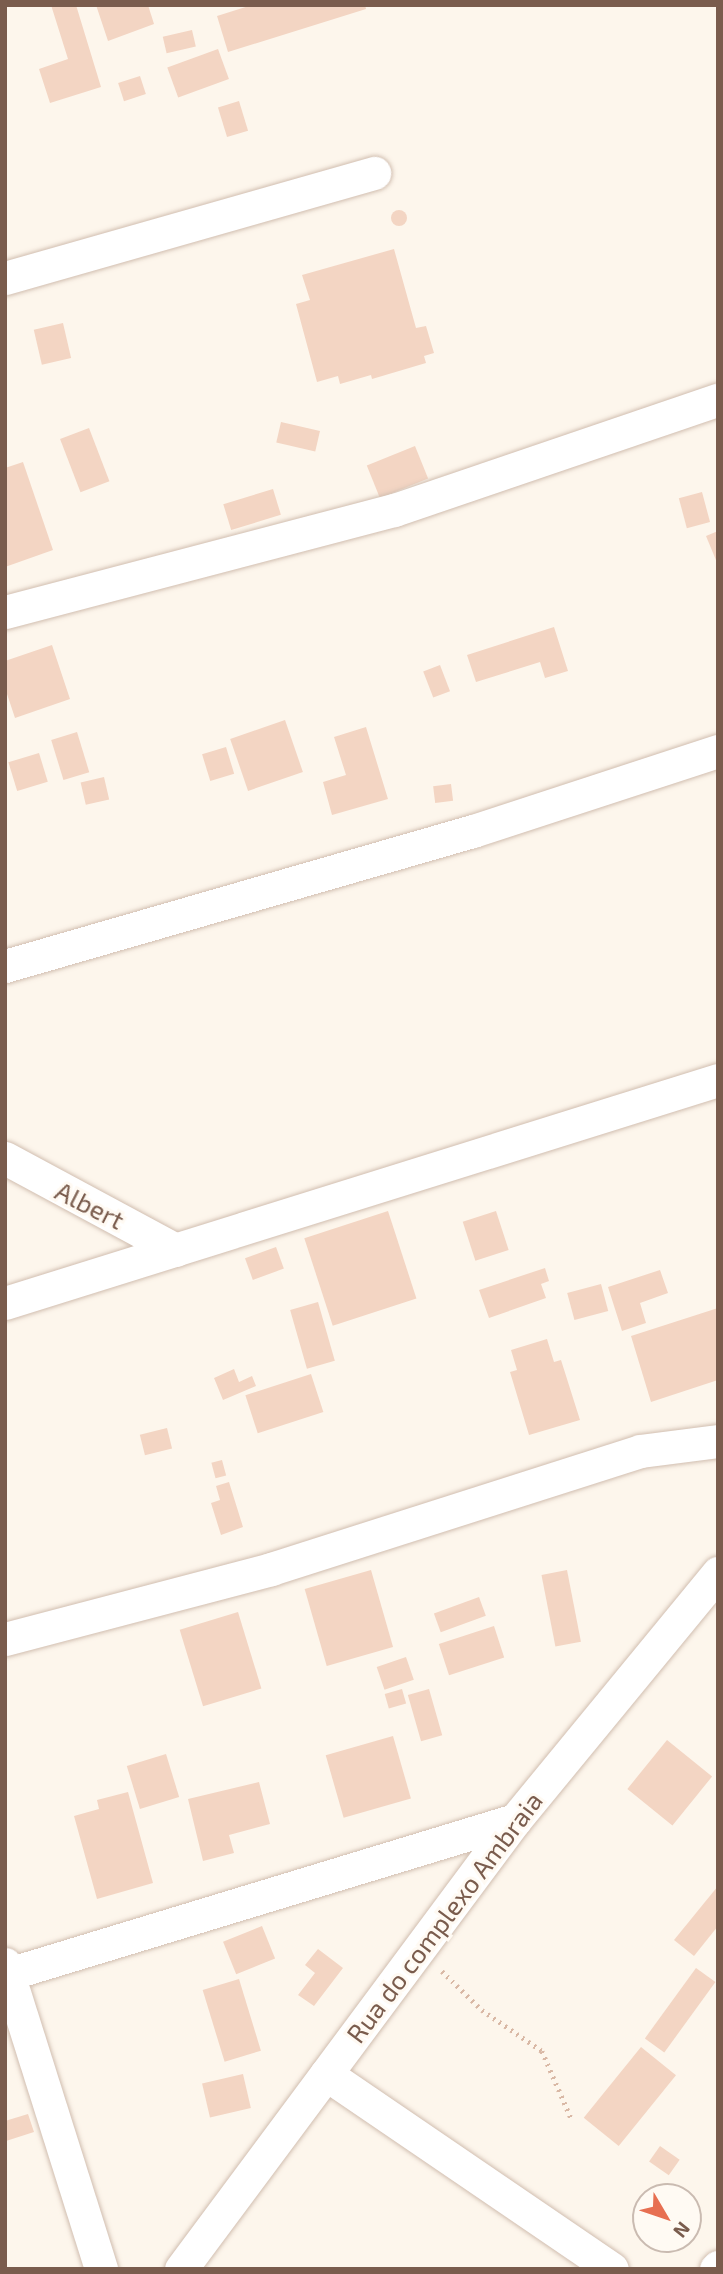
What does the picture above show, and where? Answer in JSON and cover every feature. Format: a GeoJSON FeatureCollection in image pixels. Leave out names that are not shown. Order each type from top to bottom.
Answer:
{"type":"FeatureCollection","features":[{"type":"Feature","properties":{"kind":"street"},"geometry":{"type":"LineString","coordinates":[[5,278],[374,173]]}},
{"type":"Feature","properties":{"kind":"street"},"geometry":{"type":"LineString","coordinates":[[5,612],[394,510],[718,400]]}},
{"type":"Feature","properties":{"kind":"street"},"geometry":{"type":"LineString","coordinates":[[5,966],[473,831],[718,751]]}},
{"type":"Feature","properties":{"kind":"street"},"geometry":{"type":"LineString","coordinates":[[5,1303],[718,1080]]}},
{"type":"Feature","properties":{"kind":"street","name":"Albert"},"geometry":{"type":"LineString","coordinates":[[5,1158],[176,1250]]}},
{"type":"Feature","properties":{"kind":"street"},"geometry":{"type":"LineString","coordinates":[[5,1639],[271,1569],[640,1451],[718,1441]]}},
{"type":"Feature","properties":{"kind":"street","name":"Rua do complexo Ambraia"},"geometry":{"type":"LineString","coordinates":[[181,2269],[516,1820],[718,1573]]}},
{"type":"Feature","properties":{"kind":"street"},"geometry":{"type":"LineString","coordinates":[[101,2269],[6,1971],[516,1820]]}},
{"type":"Feature","properties":{"kind":"street"},"geometry":{"type":"LineString","coordinates":[[326,2074],[612,2269]]}},
{"type":"Feature","properties":{"kind":"path"},"geometry":{"type":"LineString","coordinates":[[419,1949],[482,2010],[542,2051],[572,2120]]}},
{"type":"Feature","properties":{"kind":"building"},"geometry":{"type":"Polygon","coordinates":[[[51,5],[76,5],[101,87],[50,103],[39,69],[68,59],[51,5]]]}},
{"type":"Feature","properties":{"kind":"building"},"geometry":{"type":"Polygon","coordinates":[[[96,5],[148,5],[154,24],[108,41],[96,5]]]}},
{"type":"Feature","properties":{"kind":"building"},"geometry":{"type":"Polygon","coordinates":[[[252,5],[365,5],[366,9],[228,52],[217,16],[252,5]]]}},
{"type":"Feature","properties":{"kind":"building"},"geometry":{"type":"Polygon","coordinates":[[[192,30],[196,47],[167,53],[163,37],[192,30]]]}},
{"type":"Feature","properties":{"kind":"building"},"geometry":{"type":"Polygon","coordinates":[[[218,49],[229,79],[178,98],[167,67],[218,49]]]}},
{"type":"Feature","properties":{"kind":"building"},"geometry":{"type":"Polygon","coordinates":[[[140,76],[146,94],[124,101],[118,83],[140,76]]]}},
{"type":"Feature","properties":{"kind":"building"},"geometry":{"type":"Polygon","coordinates":[[[239,101],[248,131],[227,137],[218,107],[239,101]]]}},
{"type":"Feature","properties":{"kind":"building"},"geometry":{"type":"Polygon","coordinates":[[[399,210],[405,212],[405,224],[399,226],[393,224],[391,218],[393,212],[399,210]]]}},
{"type":"Feature","properties":{"kind":"building"},"geometry":{"type":"Polygon","coordinates":[[[394,249],[416,328],[426,326],[434,353],[424,356],[426,363],[372,379],[371,375],[340,384],[338,376],[317,382],[296,304],[310,300],[302,275],[394,249]]]}},
{"type":"Feature","properties":{"kind":"building"},"geometry":{"type":"Polygon","coordinates":[[[63,323],[71,358],[42,365],[34,330],[63,323]]]}},
{"type":"Feature","properties":{"kind":"building"},"geometry":{"type":"Polygon","coordinates":[[[281,422],[320,431],[315,451],[276,442],[281,422]]]}},
{"type":"Feature","properties":{"kind":"building"},"geometry":{"type":"Polygon","coordinates":[[[89,428],[109,481],[80,492],[60,439],[89,428]]]}},
{"type":"Feature","properties":{"kind":"building"},"geometry":{"type":"Polygon","coordinates":[[[415,446],[428,478],[380,498],[367,465],[415,446]]]}},
{"type":"Feature","properties":{"kind":"building"},"geometry":{"type":"Polygon","coordinates":[[[23,462],[53,550],[5,567],[5,468],[23,462]]]}},
{"type":"Feature","properties":{"kind":"building"},"geometry":{"type":"Polygon","coordinates":[[[273,489],[281,515],[231,530],[223,504],[273,489]]]}},
{"type":"Feature","properties":{"kind":"building"},"geometry":{"type":"Polygon","coordinates":[[[702,492],[710,522],[687,528],[679,498],[702,492]]]}},
{"type":"Feature","properties":{"kind":"building"},"geometry":{"type":"Polygon","coordinates":[[[718,531],[718,565],[706,536],[718,531]]]}},
{"type":"Feature","properties":{"kind":"building"},"geometry":{"type":"Polygon","coordinates":[[[554,627],[568,671],[545,678],[540,662],[476,682],[467,655],[554,627]]]}},
{"type":"Feature","properties":{"kind":"building"},"geometry":{"type":"Polygon","coordinates":[[[52,645],[70,699],[15,718],[5,688],[5,661],[52,645]]]}},
{"type":"Feature","properties":{"kind":"building"},"geometry":{"type":"Polygon","coordinates":[[[440,665],[450,691],[433,698],[423,671],[440,665]]]}},
{"type":"Feature","properties":{"kind":"building"},"geometry":{"type":"Polygon","coordinates":[[[285,720],[303,772],[248,791],[230,739],[285,720]]]}},
{"type":"Feature","properties":{"kind":"building"},"geometry":{"type":"Polygon","coordinates":[[[366,727],[388,799],[332,815],[323,782],[346,775],[334,737],[366,727]]]}},
{"type":"Feature","properties":{"kind":"building"},"geometry":{"type":"Polygon","coordinates":[[[77,732],[89,772],[63,780],[51,740],[77,732]]]}},
{"type":"Feature","properties":{"kind":"building"},"geometry":{"type":"Polygon","coordinates":[[[226,747],[234,774],[210,781],[202,754],[226,747]]]}},
{"type":"Feature","properties":{"kind":"building"},"geometry":{"type":"Polygon","coordinates":[[[39,753],[48,782],[17,791],[8,762],[39,753]]]}},
{"type":"Feature","properties":{"kind":"building"},"geometry":{"type":"Polygon","coordinates":[[[104,777],[109,799],[86,805],[81,782],[104,777]]]}},
{"type":"Feature","properties":{"kind":"building"},"geometry":{"type":"Polygon","coordinates":[[[451,784],[453,801],[435,803],[433,786],[451,784]]]}},
{"type":"Feature","properties":{"kind":"building"},"geometry":{"type":"Polygon","coordinates":[[[388,1211],[416,1298],[333,1326],[304,1238],[388,1211]]]}},
{"type":"Feature","properties":{"kind":"building"},"geometry":{"type":"Polygon","coordinates":[[[496,1211],[509,1250],[475,1261],[463,1222],[496,1211]]]}},
{"type":"Feature","properties":{"kind":"building"},"geometry":{"type":"Polygon","coordinates":[[[276,1247],[284,1269],[253,1280],[245,1258],[276,1247]]]}},
{"type":"Feature","properties":{"kind":"building"},"geometry":{"type":"Polygon","coordinates":[[[545,1268],[549,1281],[541,1284],[546,1298],[489,1318],[479,1290],[545,1268]]]}},
{"type":"Feature","properties":{"kind":"building"},"geometry":{"type":"Polygon","coordinates":[[[660,1270],[668,1293],[640,1303],[646,1323],[622,1331],[608,1287],[660,1270]]]}},
{"type":"Feature","properties":{"kind":"building"},"geometry":{"type":"Polygon","coordinates":[[[601,1284],[608,1311],[574,1320],[567,1293],[601,1284]]]}},
{"type":"Feature","properties":{"kind":"building"},"geometry":{"type":"Polygon","coordinates":[[[318,1302],[335,1361],[307,1369],[290,1310],[318,1302]]]}},
{"type":"Feature","properties":{"kind":"building"},"geometry":{"type":"Polygon","coordinates":[[[718,1308],[718,1380],[651,1402],[631,1336],[718,1308]]]}},
{"type":"Feature","properties":{"kind":"building"},"geometry":{"type":"Polygon","coordinates":[[[547,1339],[554,1362],[561,1360],[580,1420],[529,1435],[510,1372],[517,1370],[511,1350],[547,1339]]]}},
{"type":"Feature","properties":{"kind":"building"},"geometry":{"type":"Polygon","coordinates":[[[234,1369],[239,1382],[252,1376],[256,1386],[223,1400],[214,1378],[234,1369]]]}},
{"type":"Feature","properties":{"kind":"building"},"geometry":{"type":"Polygon","coordinates":[[[311,1374],[323,1412],[258,1433],[245,1395],[311,1374]]]}},
{"type":"Feature","properties":{"kind":"building"},"geometry":{"type":"Polygon","coordinates":[[[167,1428],[172,1448],[145,1455],[140,1435],[167,1428]]]}},
{"type":"Feature","properties":{"kind":"building"},"geometry":{"type":"Polygon","coordinates":[[[222,1460],[226,1475],[216,1478],[211,1463],[222,1460]]]}},
{"type":"Feature","properties":{"kind":"building"},"geometry":{"type":"Polygon","coordinates":[[[229,1482],[243,1527],[221,1535],[211,1503],[220,1500],[216,1486],[229,1482]]]}},
{"type":"Feature","properties":{"kind":"building"},"geometry":{"type":"Polygon","coordinates":[[[371,1570],[393,1647],[327,1666],[305,1589],[371,1570]]]}},
{"type":"Feature","properties":{"kind":"building"},"geometry":{"type":"Polygon","coordinates":[[[567,1570],[581,1642],[555,1647],[541,1575],[567,1570]]]}},
{"type":"Feature","properties":{"kind":"building"},"geometry":{"type":"Polygon","coordinates":[[[479,1597],[486,1616],[441,1632],[434,1613],[479,1597]]]}},
{"type":"Feature","properties":{"kind":"building"},"geometry":{"type":"Polygon","coordinates":[[[238,1612],[261,1689],[203,1706],[180,1630],[238,1612]]]}},
{"type":"Feature","properties":{"kind":"building"},"geometry":{"type":"Polygon","coordinates":[[[494,1626],[504,1657],[449,1675],[439,1644],[494,1626]]]}},
{"type":"Feature","properties":{"kind":"building"},"geometry":{"type":"Polygon","coordinates":[[[406,1657],[414,1680],[385,1690],[377,1667],[406,1657]]]}},
{"type":"Feature","properties":{"kind":"building"},"geometry":{"type":"Polygon","coordinates":[[[402,1689],[406,1703],[389,1708],[385,1694],[402,1689]]]}},
{"type":"Feature","properties":{"kind":"building"},"geometry":{"type":"Polygon","coordinates":[[[429,1689],[442,1735],[421,1741],[408,1695],[429,1689]]]}},
{"type":"Feature","properties":{"kind":"building"},"geometry":{"type":"Polygon","coordinates":[[[393,1736],[411,1798],[344,1818],[326,1755],[393,1736]]]}},
{"type":"Feature","properties":{"kind":"building"},"geometry":{"type":"Polygon","coordinates":[[[667,1740],[712,1777],[672,1825],[627,1789],[667,1740]]]}},
{"type":"Feature","properties":{"kind":"building"},"geometry":{"type":"Polygon","coordinates":[[[166,1754],[179,1797],[140,1809],[127,1766],[166,1754]]]}},
{"type":"Feature","properties":{"kind":"building"},"geometry":{"type":"Polygon","coordinates":[[[259,1782],[270,1824],[229,1835],[234,1853],[203,1861],[188,1799],[259,1782]]]}},
{"type":"Feature","properties":{"kind":"building"},"geometry":{"type":"Polygon","coordinates":[[[128,1792],[153,1883],[97,1899],[74,1816],[99,1809],[97,1800],[128,1792]]]}},
{"type":"Feature","properties":{"kind":"building"},"geometry":{"type":"Polygon","coordinates":[[[718,1886],[718,1926],[694,1956],[674,1940],[718,1886]]]}},
{"type":"Feature","properties":{"kind":"building"},"geometry":{"type":"Polygon","coordinates":[[[262,1926],[275,1958],[236,1974],[223,1942],[262,1926]]]}},
{"type":"Feature","properties":{"kind":"building"},"geometry":{"type":"Polygon","coordinates":[[[318,1949],[343,1968],[314,2006],[298,1995],[315,1973],[305,1965],[318,1949]]]}},
{"type":"Feature","properties":{"kind":"building"},"geometry":{"type":"Polygon","coordinates":[[[696,1968],[715,1982],[664,2052],[645,2038],[696,1968]]]}},
{"type":"Feature","properties":{"kind":"building"},"geometry":{"type":"Polygon","coordinates":[[[239,1979],[261,2051],[225,2062],[203,1990],[239,1979]]]}},
{"type":"Feature","properties":{"kind":"building"},"geometry":{"type":"Polygon","coordinates":[[[641,2047],[676,2075],[619,2146],[584,2118],[641,2047]]]}},
{"type":"Feature","properties":{"kind":"building"},"geometry":{"type":"Polygon","coordinates":[[[243,2074],[251,2108],[210,2118],[202,2083],[243,2074]]]}},
{"type":"Feature","properties":{"kind":"building"},"geometry":{"type":"Polygon","coordinates":[[[28,2114],[34,2132],[6,2141],[5,2121],[28,2114]]]}},
{"type":"Feature","properties":{"kind":"building"},"geometry":{"type":"Polygon","coordinates":[[[660,2146],[680,2160],[669,2175],[649,2162],[660,2146]]]}}]}
